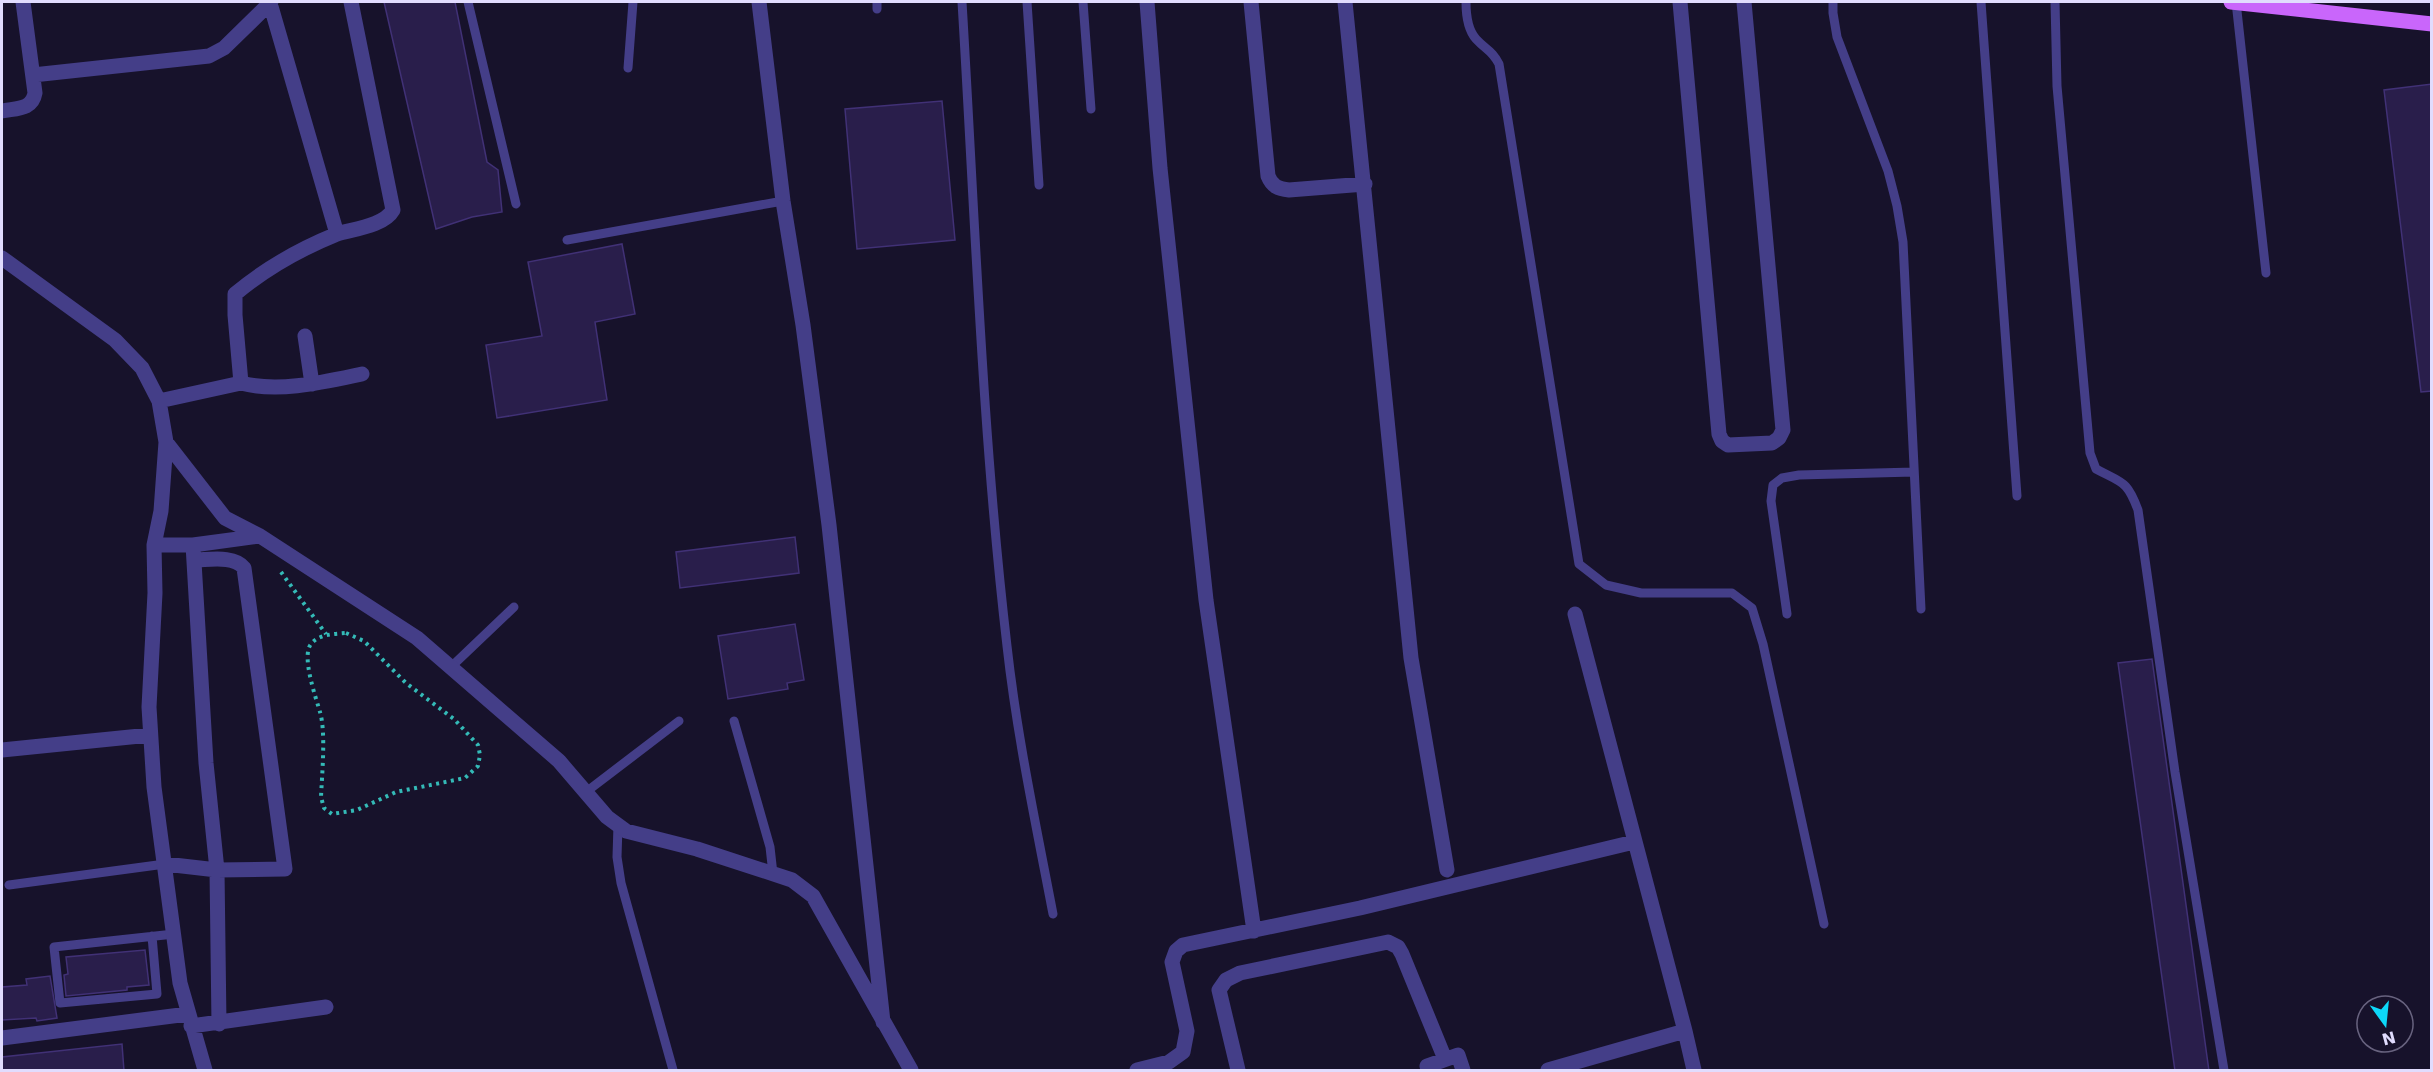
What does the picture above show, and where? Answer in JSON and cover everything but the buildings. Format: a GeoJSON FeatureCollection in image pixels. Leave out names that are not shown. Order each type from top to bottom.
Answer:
{"type":"FeatureCollection","features":[{"type":"Feature","properties":{"kind":"main road"},"geometry":{"type":"LineString","coordinates":[[2231,2],[2432,24]]}},
{"type":"Feature","properties":{"kind":"street"},"geometry":{"type":"LineString","coordinates":[[2,111],[28,106],[34,101],[36,93],[23,2]]}},
{"type":"Feature","properties":{"kind":"street"},"geometry":{"type":"LineString","coordinates":[[33,75],[208,56],[224,48],[270,2],[314,161],[337,234]]}},
{"type":"Feature","properties":{"kind":"street"},"geometry":{"type":"LineString","coordinates":[[240,383],[235,294],[252,280],[303,248],[337,234],[381,221],[393,210],[351,2]]}},
{"type":"Feature","properties":{"kind":"street"},"geometry":{"type":"LineString","coordinates":[[759,2],[783,201],[803,325],[829,525],[883,1022]]}},
{"type":"Feature","properties":{"kind":"street"},"geometry":{"type":"LineString","coordinates":[[1147,2],[1160,168],[1205,588],[1254,931]]}},
{"type":"Feature","properties":{"kind":"street"},"geometry":{"type":"LineString","coordinates":[[1251,2],[1268,176],[1272,184],[1280,189],[1288,190],[1365,184]]}},
{"type":"Feature","properties":{"kind":"street"},"geometry":{"type":"LineString","coordinates":[[1345,2],[1411,658],[1447,870]]}},
{"type":"Feature","properties":{"kind":"street"},"geometry":{"type":"LineString","coordinates":[[1680,2],[1719,434],[1722,441],[1728,445],[1772,443],[1779,438],[1783,430],[1744,2]]}},
{"type":"Feature","properties":{"kind":"street"},"geometry":{"type":"LineString","coordinates":[[2,258],[115,340],[142,368],[159,401],[166,442],[161,511],[154,545],[150,735],[154,787],[180,983],[205,1071]]}},
{"type":"Feature","properties":{"kind":"street"},"geometry":{"type":"LineString","coordinates":[[305,336],[312,384]]}},
{"type":"Feature","properties":{"kind":"street"},"geometry":{"type":"LineString","coordinates":[[159,401],[240,383],[257,388],[312,384],[362,374]]}},
{"type":"Feature","properties":{"kind":"street"},"geometry":{"type":"LineString","coordinates":[[166,442],[225,518],[260,536],[417,638],[559,761],[607,818],[626,831],[697,849],[792,880],[813,896],[911,1071]]}},
{"type":"Feature","properties":{"kind":"street"},"geometry":{"type":"LineString","coordinates":[[194,552],[260,536]]}},
{"type":"Feature","properties":{"kind":"street"},"geometry":{"type":"LineString","coordinates":[[154,545],[233,560],[244,568],[285,869],[217,870],[165,864]]}},
{"type":"Feature","properties":{"kind":"street"},"geometry":{"type":"LineString","coordinates":[[194,552],[206,763],[217,870],[219,1024]]}},
{"type":"Feature","properties":{"kind":"street"},"geometry":{"type":"LineString","coordinates":[[1575,614],[1694,1071]]}},
{"type":"Feature","properties":{"kind":"street"},"geometry":{"type":"LineString","coordinates":[[2,750],[150,735]]}},
{"type":"Feature","properties":{"kind":"street"},"geometry":{"type":"LineString","coordinates":[[1137,1071],[1169,1062],[1184,1052],[1187,1031],[1172,962],[1176,951],[1183,945],[1360,909],[1635,842]]}},
{"type":"Feature","properties":{"kind":"street"},"geometry":{"type":"LineString","coordinates":[[1238,1071],[1219,996],[1219,990],[1226,980],[1240,973],[1388,942],[1398,947],[1402,954],[1445,1059]]}},
{"type":"Feature","properties":{"kind":"street"},"geometry":{"type":"LineString","coordinates":[[2,1038],[190,1020],[219,1024],[326,1007]]}},
{"type":"Feature","properties":{"kind":"street"},"geometry":{"type":"LineString","coordinates":[[1548,1071],[1685,1031]]}},
{"type":"Feature","properties":{"kind":"street"},"geometry":{"type":"LineString","coordinates":[[1428,1071],[1426,1066],[1458,1055],[1463,1071]]}},
{"type":"Feature","properties":{"kind":"lane"},"geometry":{"type":"LineString","coordinates":[[468,2],[516,204]]}},
{"type":"Feature","properties":{"kind":"lane"},"geometry":{"type":"LineString","coordinates":[[628,68],[633,2]]}},
{"type":"Feature","properties":{"kind":"lane"},"geometry":{"type":"LineString","coordinates":[[962,2],[992,501],[1007,647],[1018,722],[1053,914]]}},
{"type":"Feature","properties":{"kind":"lane"},"geometry":{"type":"LineString","coordinates":[[1027,2],[1039,185]]}},
{"type":"Feature","properties":{"kind":"lane"},"geometry":{"type":"LineString","coordinates":[[1083,2],[1091,109]]}},
{"type":"Feature","properties":{"kind":"lane"},"geometry":{"type":"LineString","coordinates":[[1466,2],[1470,28],[1475,39],[1493,52],[1499,64],[1579,564],[1606,585],[1641,593],[1732,593],[1752,608],[1763,644],[1824,924]]}},
{"type":"Feature","properties":{"kind":"lane"},"geometry":{"type":"LineString","coordinates":[[1833,2],[1837,37],[1888,171],[1897,206],[1902,242],[1921,609]]}},
{"type":"Feature","properties":{"kind":"lane"},"geometry":{"type":"LineString","coordinates":[[1981,2],[2017,496]]}},
{"type":"Feature","properties":{"kind":"lane"},"geometry":{"type":"LineString","coordinates":[[2055,2],[2057,86],[2090,453],[2096,468],[2122,482],[2131,491],[2138,510],[2175,772],[2224,1071]]}},
{"type":"Feature","properties":{"kind":"lane"},"geometry":{"type":"LineString","coordinates":[[2236,2],[2266,273]]}},
{"type":"Feature","properties":{"kind":"lane"},"geometry":{"type":"LineString","coordinates":[[567,240],[783,201]]}},
{"type":"Feature","properties":{"kind":"lane"},"geometry":{"type":"LineString","coordinates":[[1787,614],[1771,501],[1773,485],[1782,478],[1799,475],[1914,472]]}},
{"type":"Feature","properties":{"kind":"lane"},"geometry":{"type":"LineString","coordinates":[[452,667],[514,607]]}},
{"type":"Feature","properties":{"kind":"lane"},"geometry":{"type":"LineString","coordinates":[[734,720],[770,847],[772,874]]}},
{"type":"Feature","properties":{"kind":"lane"},"geometry":{"type":"LineString","coordinates":[[586,792],[679,722]]}},
{"type":"Feature","properties":{"kind":"lane"},"geometry":{"type":"LineString","coordinates":[[618,825],[617,857],[621,883],[673,1071]]}},
{"type":"Feature","properties":{"kind":"lane"},"geometry":{"type":"LineString","coordinates":[[9,885],[165,864]]}},
{"type":"Feature","properties":{"kind":"lane"},"geometry":{"type":"LineString","coordinates":[[152,936],[158,994],[60,1003],[54,947],[152,936],[174,934]]}},
{"type":"Feature","properties":{"kind":"path"},"geometry":{"type":"LineString","coordinates":[[288,555],[280,564],[281,573],[326,634]]}},
{"type":"Feature","properties":{"kind":"path"},"geometry":{"type":"LineString","coordinates":[[346,633],[364,641],[406,683],[454,719],[478,746],[480,755],[478,766],[465,778],[396,792],[357,810],[332,814],[324,808],[321,797],[321,715],[313,691],[307,653],[311,643],[326,634],[346,633]]}}]}
